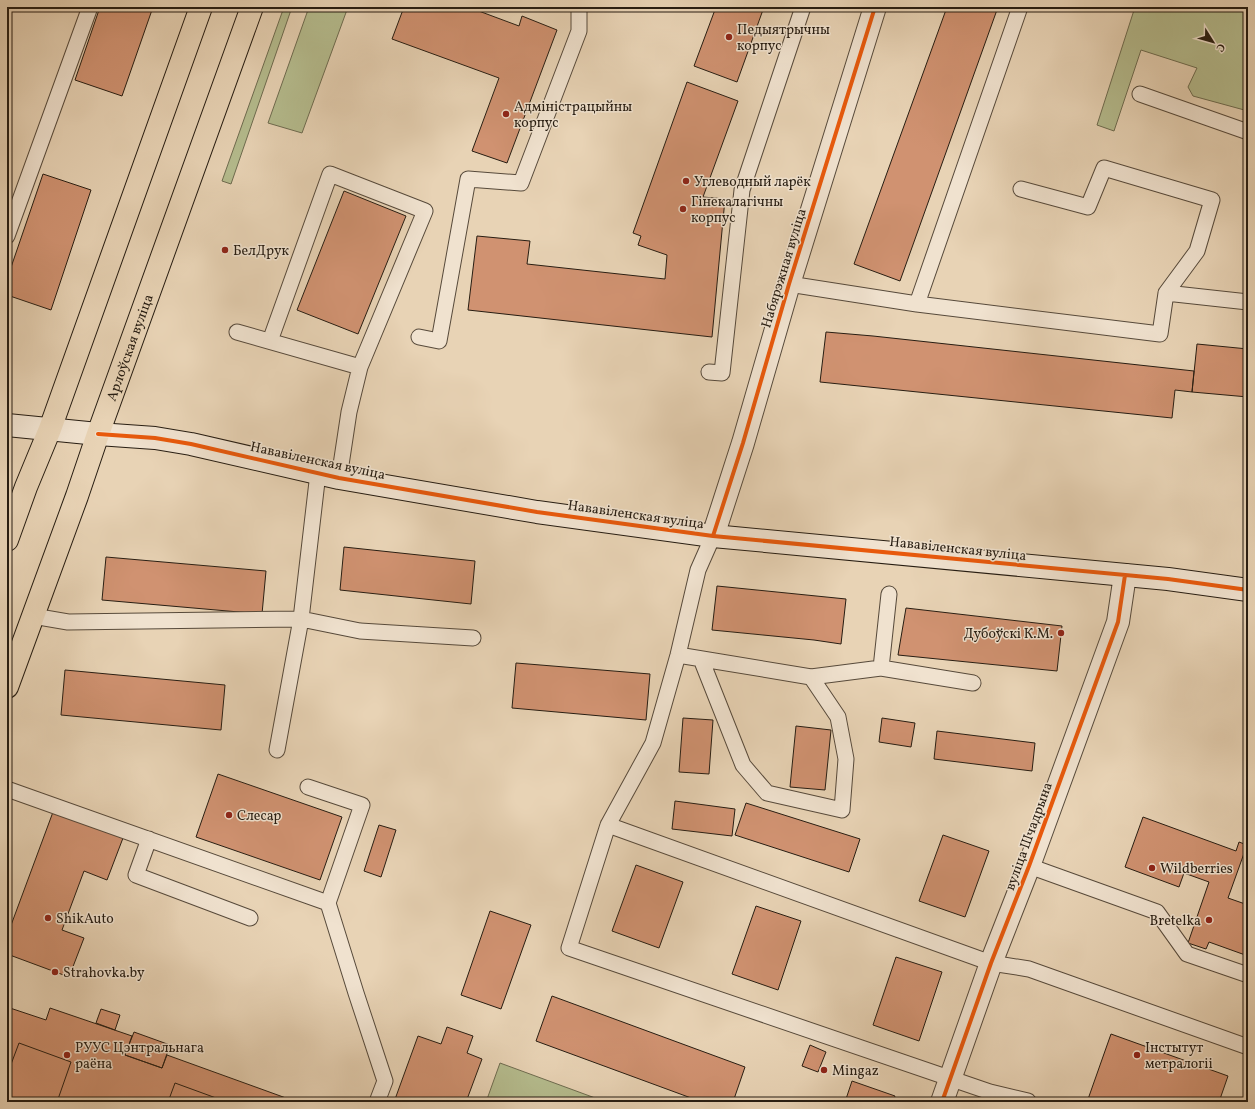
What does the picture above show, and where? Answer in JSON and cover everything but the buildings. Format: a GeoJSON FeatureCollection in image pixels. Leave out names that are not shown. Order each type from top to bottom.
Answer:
{"type":"FeatureCollection","features":[{"type":"Feature","properties":{"kind":"main road"},"geometry":{"type":"LineString","coordinates":[[7,540],[26,487],[50,429],[200,7]]}},
{"type":"Feature","properties":{"kind":"main road","name":"Арлоўская вуліца"},"geometry":{"type":"LineString","coordinates":[[7,687],[252,7]]}},
{"type":"Feature","properties":{"kind":"street","name":"Набярэжная вуліца"},"geometry":{"type":"LineString","coordinates":[[713,536],[743,443],[875,7]]}},
{"type":"Feature","properties":{"kind":"street","name":"Нававіленская вуліца"},"geometry":{"type":"LineString","coordinates":[[7,425],[155,438],[191,444],[328,475],[537,512],[713,536],[1168,579],[1248,590]]}},
{"type":"Feature","properties":{"kind":"street","name":"вуліца Шчадрына"},"geometry":{"type":"LineString","coordinates":[[942,1102],[991,963],[1029,866],[1118,622],[1125,575]]}},
{"type":"Feature","properties":{"kind":"lane"},"geometry":{"type":"LineString","coordinates":[[7,236],[90,7]]}},
{"type":"Feature","properties":{"kind":"lane"},"geometry":{"type":"LineString","coordinates":[[419,337],[439,341],[468,179],[520,183],[579,31],[579,7]]}},
{"type":"Feature","properties":{"kind":"lane"},"geometry":{"type":"LineString","coordinates":[[709,372],[722,373],[742,190],[803,7]]}},
{"type":"Feature","properties":{"kind":"lane"},"geometry":{"type":"LineString","coordinates":[[917,304],[1020,7]]}},
{"type":"Feature","properties":{"kind":"lane"},"geometry":{"type":"LineString","coordinates":[[1140,94],[1248,132]]}},
{"type":"Feature","properties":{"kind":"lane"},"geometry":{"type":"LineString","coordinates":[[790,284],[917,304],[1160,334],[1166,293],[1197,251],[1212,200],[1104,168],[1088,208],[1021,189]]}},
{"type":"Feature","properties":{"kind":"lane"},"geometry":{"type":"LineString","coordinates":[[270,341],[330,174],[425,211],[360,367],[349,412],[328,475],[277,750]]}},
{"type":"Feature","properties":{"kind":"lane"},"geometry":{"type":"LineString","coordinates":[[1166,293],[1248,302]]}},
{"type":"Feature","properties":{"kind":"lane"},"geometry":{"type":"LineString","coordinates":[[237,332],[360,367]]}},
{"type":"Feature","properties":{"kind":"lane"},"geometry":{"type":"LineString","coordinates":[[713,536],[698,570],[678,655],[652,743],[608,825],[569,948],[990,1092],[1028,1101]]}},
{"type":"Feature","properties":{"kind":"lane"},"geometry":{"type":"LineString","coordinates":[[881,668],[889,594]]}},
{"type":"Feature","properties":{"kind":"lane"},"geometry":{"type":"LineString","coordinates":[[33,616],[68,622],[301,619],[360,631],[473,638]]}},
{"type":"Feature","properties":{"kind":"lane"},"geometry":{"type":"LineString","coordinates":[[678,655],[811,677],[881,668],[973,683]]}},
{"type":"Feature","properties":{"kind":"lane"},"geometry":{"type":"LineString","coordinates":[[701,659],[743,765],[767,793],[842,810],[846,759],[838,716],[811,677]]}},
{"type":"Feature","properties":{"kind":"lane"},"geometry":{"type":"LineString","coordinates":[[7,788],[328,903]]}},
{"type":"Feature","properties":{"kind":"lane"},"geometry":{"type":"LineString","coordinates":[[308,788],[362,806],[328,903],[385,1081],[377,1102]]}},
{"type":"Feature","properties":{"kind":"lane"},"geometry":{"type":"LineString","coordinates":[[608,825],[991,963],[1029,969],[1248,1047]]}},
{"type":"Feature","properties":{"kind":"lane"},"geometry":{"type":"LineString","coordinates":[[149,839],[136,875],[250,918]]}},
{"type":"Feature","properties":{"kind":"lane"},"geometry":{"type":"LineString","coordinates":[[1029,866],[1157,912],[1187,954],[1248,975]]}},
{"type":"Feature","properties":{"kind":"green space"},"geometry":{"type":"Polygon","coordinates":[[[284,7],[292,7],[231,184],[222,181],[284,7]]]}},
{"type":"Feature","properties":{"kind":"green space"},"geometry":{"type":"Polygon","coordinates":[[[309,7],[348,7],[302,133],[268,123],[309,7]]]}},
{"type":"Feature","properties":{"kind":"green space"},"geometry":{"type":"Polygon","coordinates":[[[1135,7],[1248,7],[1248,111],[1193,96],[1188,87],[1197,68],[1141,50],[1114,131],[1097,125],[1135,7]]]}},
{"type":"Feature","properties":{"kind":"green space"},"geometry":{"type":"Polygon","coordinates":[[[500,1063],[606,1102],[486,1102],[500,1063]]]}},
{"type":"Feature","properties":{"kind":"cycle path"},"geometry":{"type":"LineString","coordinates":[[713,536],[743,443],[789,284],[875,7]]}},
{"type":"Feature","properties":{"kind":"cycle path"},"geometry":{"type":"LineString","coordinates":[[98,434],[155,438],[191,444],[339,478],[537,512],[713,536],[1168,579],[1248,590]]}},
{"type":"Feature","properties":{"kind":"cycle path"},"geometry":{"type":"LineString","coordinates":[[942,1102],[991,963],[1029,866],[1118,622],[1125,575]]}},
{"type":"Feature","properties":{"kind":"place","name":"Педыятрычны корпус"},"geometry":{"type":"Point","coordinates":[729,37]}},
{"type":"Feature","properties":{"kind":"place","name":"Адміністрацыйны корпус"},"geometry":{"type":"Point","coordinates":[506,114]}},
{"type":"Feature","properties":{"kind":"place","name":"Углеводный ларёк"},"geometry":{"type":"Point","coordinates":[686,181]}},
{"type":"Feature","properties":{"kind":"place","name":"Гінекалагічны корпус"},"geometry":{"type":"Point","coordinates":[683,209]}},
{"type":"Feature","properties":{"kind":"place","name":"БелДрук"},"geometry":{"type":"Point","coordinates":[225,250]}},
{"type":"Feature","properties":{"kind":"place","name":"Дубоўскі К.М."},"geometry":{"type":"Point","coordinates":[1061,633]}},
{"type":"Feature","properties":{"kind":"place","name":"Слесар"},"geometry":{"type":"Point","coordinates":[229,815]}},
{"type":"Feature","properties":{"kind":"place","name":"Wildberries"},"geometry":{"type":"Point","coordinates":[1152,868]}},
{"type":"Feature","properties":{"kind":"place","name":"ShikAuto"},"geometry":{"type":"Point","coordinates":[48,918]}},
{"type":"Feature","properties":{"kind":"place","name":"Bretelka"},"geometry":{"type":"Point","coordinates":[1209,920]}},
{"type":"Feature","properties":{"kind":"place","name":"Strahovka.by"},"geometry":{"type":"Point","coordinates":[55,972]}},
{"type":"Feature","properties":{"kind":"place","name":"РУУС Цэнтральнага раёна"},"geometry":{"type":"Point","coordinates":[67,1055]}},
{"type":"Feature","properties":{"kind":"place","name":"Інстытут метралогіі"},"geometry":{"type":"Point","coordinates":[1137,1055]}},
{"type":"Feature","properties":{"kind":"place","name":"Mingaz"},"geometry":{"type":"Point","coordinates":[824,1070]}}]}
